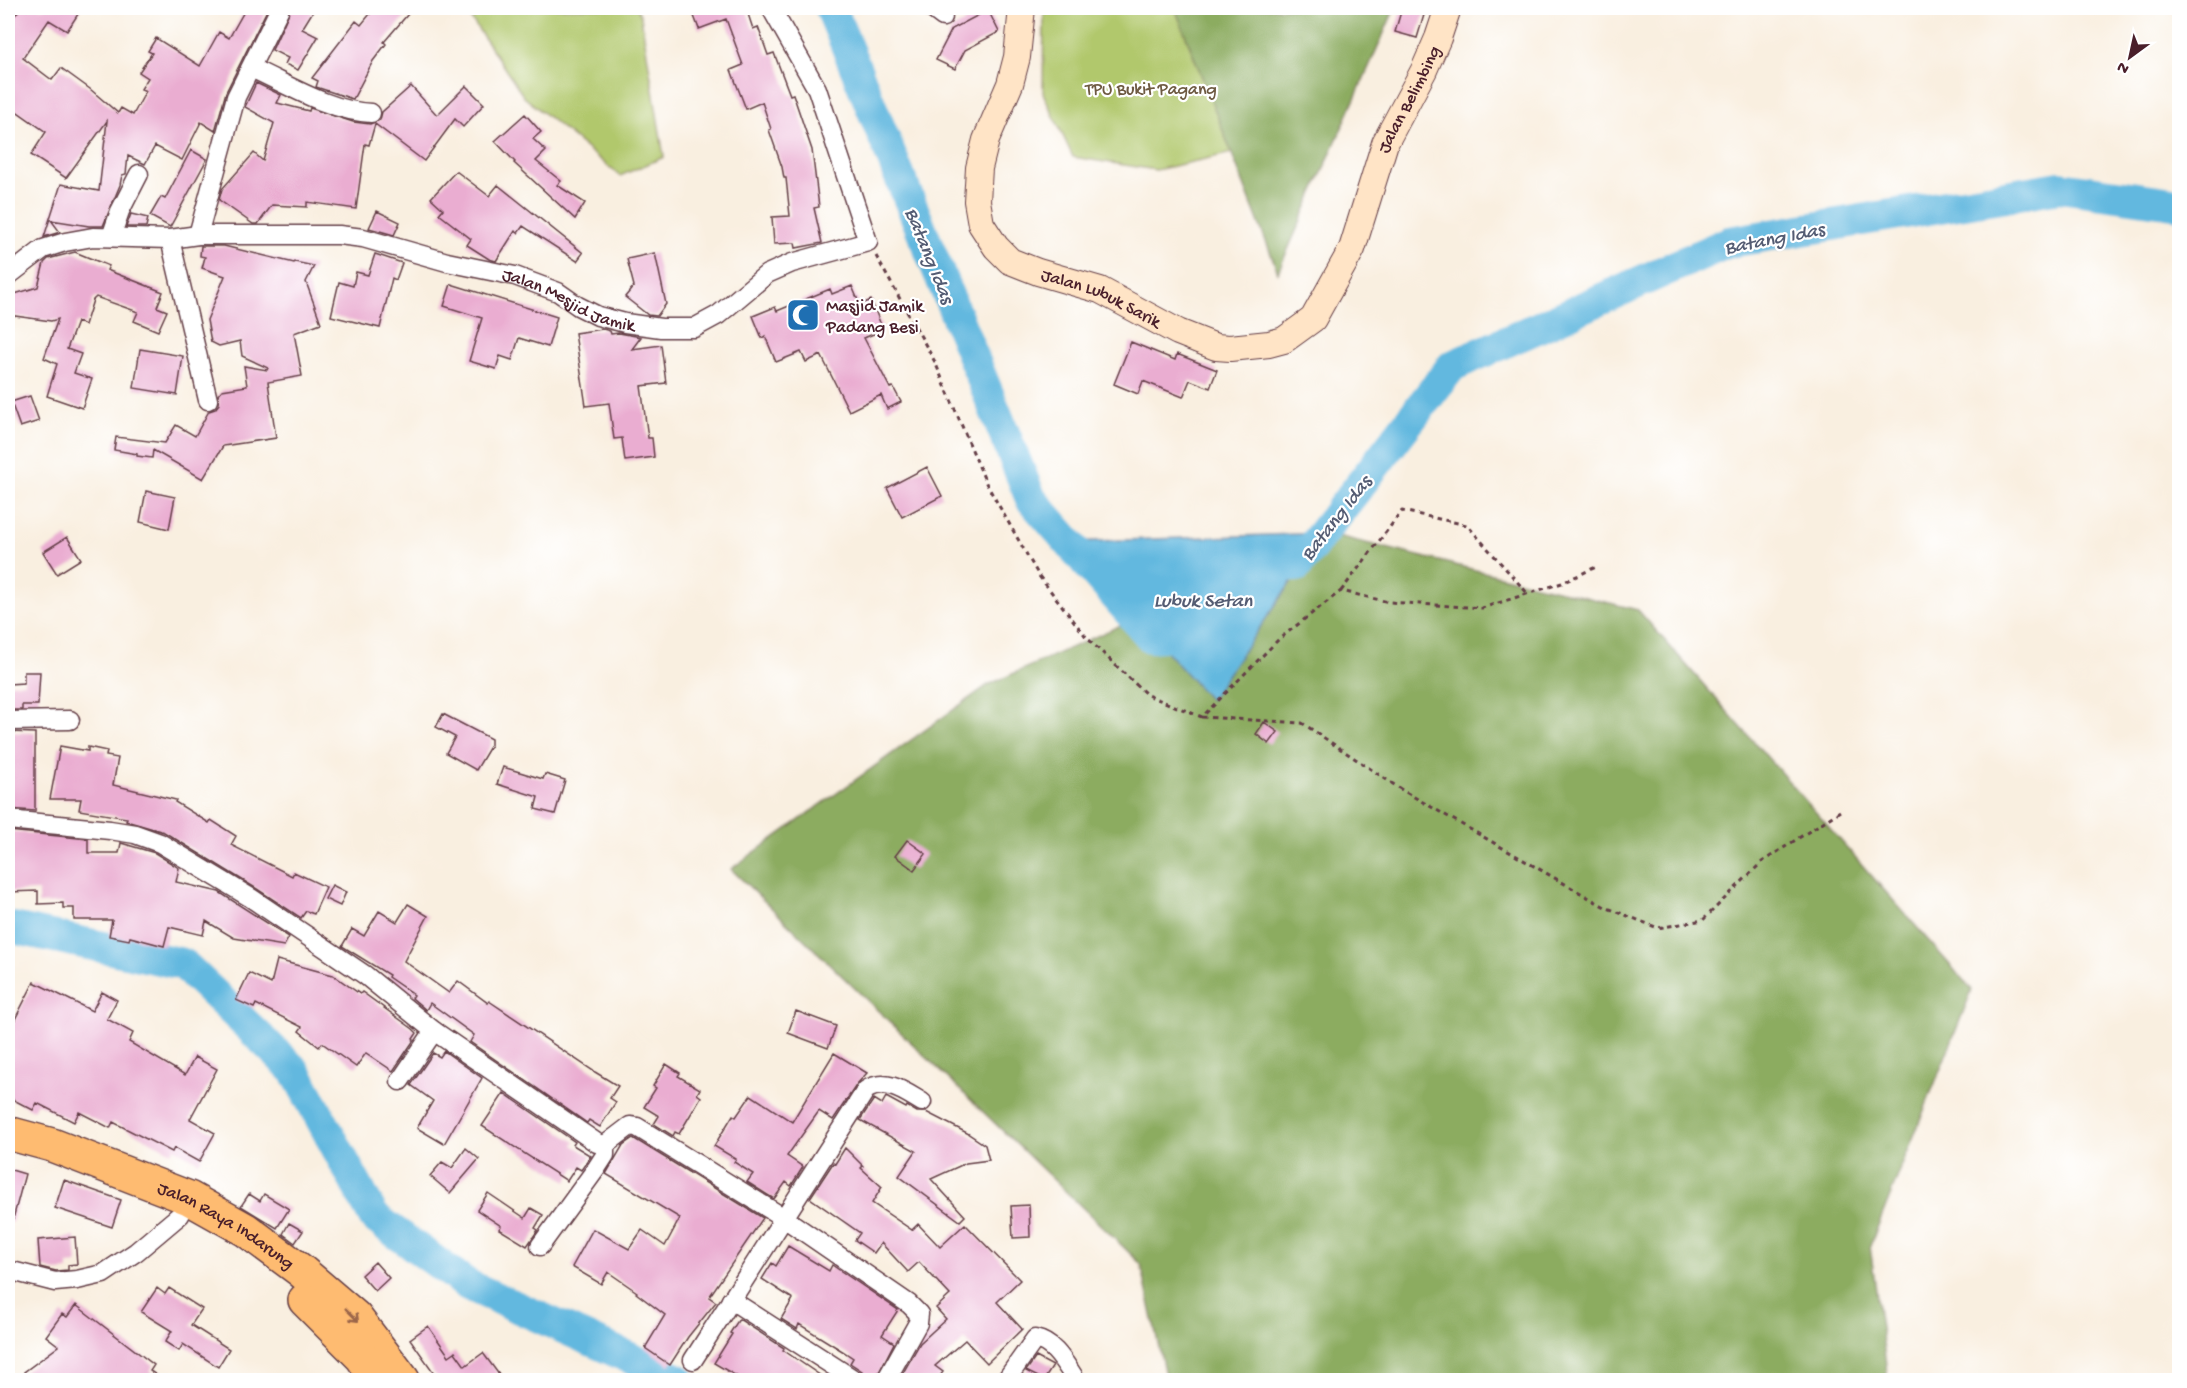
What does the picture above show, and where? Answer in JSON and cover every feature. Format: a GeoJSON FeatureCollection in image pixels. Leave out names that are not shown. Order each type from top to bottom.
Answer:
{"type":"FeatureCollection","features":[{"type":"Feature","properties":{"kind":"highway","name":"Jalan Raya Indarung"},"geometry":{"type":"LineString","coordinates":[[8,1133],[52,1145],[184,1207],[246,1230],[332,1296],[355,1317],[403,1380]]}},
{"type":"Feature","properties":{"kind":"highway","name":"Jalan Raya Indarung"},"geometry":{"type":"LineString","coordinates":[[8,1154],[137,1197],[184,1207],[297,1292],[362,1357],[378,1380]]}},
{"type":"Feature","properties":{"kind":"street"},"geometry":{"type":"LineString","coordinates":[[198,235],[236,97],[280,8]]}},
{"type":"Feature","properties":{"kind":"street"},"geometry":{"type":"LineString","coordinates":[[771,8],[817,89],[868,242]]}},
{"type":"Feature","properties":{"kind":"street","name":"Jalan Lubuk Sarik"},"geometry":{"type":"LineString","coordinates":[[1022,8],[1017,57],[1010,84],[986,140],[976,185],[978,215],[981,224],[996,247],[1010,261],[1038,272],[1100,290],[1169,328],[1216,346],[1230,348],[1269,344],[1284,340],[1313,319],[1352,249],[1371,193]]}},
{"type":"Feature","properties":{"kind":"street","name":"Jalan Belimbing"},"geometry":{"type":"LineString","coordinates":[[1371,193],[1384,144],[1424,70],[1448,8]]}},
{"type":"Feature","properties":{"kind":"street"},"geometry":{"type":"LineString","coordinates":[[251,68],[335,106],[358,113],[371,113]]}},
{"type":"Feature","properties":{"kind":"street"},"geometry":{"type":"LineString","coordinates":[[111,237],[120,211],[139,174]]}},
{"type":"Feature","properties":{"kind":"street","name":"Jalan Mesjid Jamik"},"geometry":{"type":"LineString","coordinates":[[8,276],[44,249],[65,242],[93,237],[170,239],[198,235],[339,235],[363,238],[447,262],[515,276],[558,292],[598,316],[625,323],[661,328],[694,328],[718,315],[767,274],[792,263],[868,242]]}},
{"type":"Feature","properties":{"kind":"street"},"geometry":{"type":"LineString","coordinates":[[170,239],[208,400]]}},
{"type":"Feature","properties":{"kind":"street"},"geometry":{"type":"LineString","coordinates":[[8,721],[70,720]]}},
{"type":"Feature","properties":{"kind":"street"},"geometry":{"type":"LineString","coordinates":[[8,820],[135,834],[160,843],[251,898],[365,975],[434,1031],[588,1137],[605,1145]]}},
{"type":"Feature","properties":{"kind":"street"},"geometry":{"type":"LineString","coordinates":[[400,1081],[434,1031]]}},
{"type":"Feature","properties":{"kind":"street"},"geometry":{"type":"LineString","coordinates":[[693,1360],[866,1090],[873,1085],[890,1085],[922,1102]]}},
{"type":"Feature","properties":{"kind":"street"},"geometry":{"type":"LineString","coordinates":[[605,1145],[630,1126],[637,1127],[784,1218],[909,1304],[919,1314],[918,1323],[886,1380]]}},
{"type":"Feature","properties":{"kind":"street"},"geometry":{"type":"LineString","coordinates":[[540,1246],[596,1169],[605,1155],[605,1145]]}},
{"type":"Feature","properties":{"kind":"street"},"geometry":{"type":"LineString","coordinates":[[8,1270],[55,1282],[103,1274],[136,1252],[184,1207]]}},
{"type":"Feature","properties":{"kind":"street"},"geometry":{"type":"LineString","coordinates":[[731,1300],[855,1380]]}},
{"type":"Feature","properties":{"kind":"street"},"geometry":{"type":"LineString","coordinates":[[1006,1380],[1035,1339],[1044,1341],[1057,1352],[1076,1380]]}},
{"type":"Feature","properties":{"kind":"path"},"geometry":{"type":"LineString","coordinates":[[868,242],[935,362],[986,483],[1039,576],[1087,638],[1147,695],[1202,717],[1302,723],[1402,790],[1575,890],[1605,907],[1658,928],[1703,920],[1762,862],[1840,811]]}},
{"type":"Feature","properties":{"kind":"path"},"geometry":{"type":"LineString","coordinates":[[1202,717],[1279,639],[1341,591],[1402,511],[1467,525],[1528,594]]}},
{"type":"Feature","properties":{"kind":"path"},"geometry":{"type":"LineString","coordinates":[[1341,591],[1389,602],[1482,608],[1562,583],[1598,566]]}},
{"type":"Feature","properties":{"kind":"green space"},"geometry":{"type":"Polygon","coordinates":[[[464,8],[637,8],[641,17],[664,157],[620,176],[524,97],[464,8]]]}},
{"type":"Feature","properties":{"kind":"green space","name":"TPU Bukit Pagang"},"geometry":{"type":"Polygon","coordinates":[[[1044,8],[1287,8],[1264,146],[1156,170],[1073,157],[1043,93],[1044,8]]]}},
{"type":"Feature","properties":{"kind":"green space"},"geometry":{"type":"Polygon","coordinates":[[[1175,8],[1395,8],[1278,272],[1175,8]]]}},
{"type":"Feature","properties":{"kind":"green space"},"geometry":{"type":"Polygon","coordinates":[[[1325,533],[1638,610],[1972,990],[1870,1246],[1888,1380],[1166,1380],[1141,1264],[731,869],[988,685],[1325,533]]]}},
{"type":"Feature","properties":{"kind":"water","name":"Lubuk Setan"},"geometry":{"type":"Polygon","coordinates":[[[1325,533],[1210,700],[1068,542],[1325,533]]]}},
{"type":"Feature","properties":{"kind":"building"},"geometry":{"type":"Polygon","coordinates":[[[21,8],[82,8],[67,31],[49,20],[23,58],[52,80],[61,68],[118,113],[121,108],[133,115],[146,91],[141,89],[148,78],[139,72],[152,53],[148,51],[156,38],[200,66],[219,32],[229,38],[246,8],[268,8],[226,92],[215,131],[201,122],[182,160],[155,146],[145,164],[128,156],[126,174],[122,175],[103,226],[51,220],[60,232],[44,237],[61,184],[99,191],[107,121],[66,178],[31,155],[46,132],[8,105],[8,10],[15,15],[21,8]]]}},
{"type":"Feature","properties":{"kind":"building"},"geometry":{"type":"Polygon","coordinates":[[[291,8],[315,8],[302,29],[318,37],[298,70],[285,64],[288,58],[272,50],[291,8]]]}},
{"type":"Feature","properties":{"kind":"building"},"geometry":{"type":"Polygon","coordinates":[[[375,8],[401,8],[408,14],[384,42],[386,44],[373,61],[353,99],[316,87],[318,81],[312,78],[356,21],[361,25],[375,8]]]}},
{"type":"Feature","properties":{"kind":"building"},"geometry":{"type":"Polygon","coordinates":[[[691,8],[753,8],[747,11],[753,29],[758,27],[768,55],[774,53],[790,95],[793,94],[812,150],[819,207],[814,208],[822,243],[796,248],[795,243],[774,244],[772,217],[790,216],[786,178],[784,178],[762,102],[746,109],[731,70],[743,65],[726,19],[699,29],[691,8]]]}},
{"type":"Feature","properties":{"kind":"building"},"geometry":{"type":"Polygon","coordinates":[[[1402,8],[1424,15],[1417,38],[1395,32],[1402,8]]]}},
{"type":"Feature","properties":{"kind":"building"},"geometry":{"type":"Polygon","coordinates":[[[988,10],[999,32],[965,50],[955,69],[936,60],[952,29],[988,10]]]}},
{"type":"Feature","properties":{"kind":"building"},"geometry":{"type":"Polygon","coordinates":[[[256,83],[281,95],[277,103],[309,111],[310,108],[353,122],[370,124],[380,120],[382,112],[411,86],[437,115],[466,86],[484,104],[463,127],[455,119],[424,161],[375,124],[369,145],[365,144],[356,209],[307,202],[307,207],[272,205],[258,224],[253,224],[219,200],[222,189],[254,153],[263,161],[274,123],[245,107],[256,83]]]}},
{"type":"Feature","properties":{"kind":"building"},"geometry":{"type":"Polygon","coordinates":[[[525,114],[541,132],[533,139],[546,151],[536,161],[561,181],[557,185],[585,203],[575,219],[514,163],[495,141],[525,114]]]}},
{"type":"Feature","properties":{"kind":"building"},"geometry":{"type":"Polygon","coordinates":[[[191,150],[207,159],[170,227],[150,216],[161,197],[165,199],[191,150]]]}},
{"type":"Feature","properties":{"kind":"building"},"geometry":{"type":"Polygon","coordinates":[[[456,171],[489,196],[498,185],[583,253],[577,261],[523,226],[518,233],[515,231],[496,261],[467,245],[471,239],[439,214],[443,209],[431,198],[456,171]]]}},
{"type":"Feature","properties":{"kind":"building"},"geometry":{"type":"Polygon","coordinates":[[[377,211],[400,222],[394,235],[369,228],[377,211]]]}},
{"type":"Feature","properties":{"kind":"building"},"geometry":{"type":"Polygon","coordinates":[[[131,214],[148,218],[146,227],[126,227],[131,214]]]}},
{"type":"Feature","properties":{"kind":"building"},"geometry":{"type":"Polygon","coordinates":[[[201,246],[224,246],[314,266],[306,282],[321,323],[294,333],[302,376],[268,382],[276,438],[223,446],[203,479],[153,450],[152,458],[114,450],[116,437],[165,443],[176,425],[195,436],[209,411],[215,409],[219,404],[218,395],[222,390],[247,386],[244,366],[267,370],[268,368],[242,356],[240,341],[219,346],[211,342],[207,320],[225,276],[202,268],[205,257],[200,256],[201,246]]]}},
{"type":"Feature","properties":{"kind":"building"},"geometry":{"type":"Polygon","coordinates":[[[75,252],[109,266],[107,270],[163,292],[157,307],[167,311],[158,331],[134,321],[138,312],[96,297],[93,300],[85,325],[77,322],[67,349],[81,354],[74,373],[92,379],[82,408],[47,396],[57,364],[44,358],[58,319],[51,321],[8,315],[8,296],[38,287],[44,263],[48,259],[75,252]]]}},
{"type":"Feature","properties":{"kind":"building"},"geometry":{"type":"Polygon","coordinates":[[[655,253],[666,304],[657,316],[648,315],[625,297],[634,286],[627,259],[655,253]]]}},
{"type":"Feature","properties":{"kind":"building"},"geometry":{"type":"Polygon","coordinates":[[[375,254],[402,263],[396,280],[392,278],[380,328],[331,316],[339,282],[353,286],[356,272],[368,275],[375,254]]]}},
{"type":"Feature","properties":{"kind":"building"},"geometry":{"type":"Polygon","coordinates":[[[451,284],[557,317],[548,347],[519,338],[512,360],[500,356],[496,369],[469,361],[482,318],[444,306],[451,284]]]}},
{"type":"Feature","properties":{"kind":"building"},"geometry":{"type":"Polygon","coordinates":[[[852,286],[860,305],[871,300],[883,330],[864,338],[890,388],[893,387],[901,402],[887,409],[881,395],[849,411],[821,355],[806,362],[801,352],[776,362],[753,316],[775,307],[777,311],[830,289],[832,294],[852,286]]]}},
{"type":"Feature","properties":{"kind":"building"},"geometry":{"type":"Polygon","coordinates":[[[603,329],[610,331],[611,334],[641,337],[632,349],[661,345],[666,383],[641,386],[648,438],[652,438],[654,457],[625,461],[622,438],[614,439],[609,403],[586,406],[575,333],[603,329]]]}},
{"type":"Feature","properties":{"kind":"building"},"geometry":{"type":"Polygon","coordinates":[[[1131,342],[1175,360],[1177,354],[1217,370],[1210,388],[1190,380],[1183,397],[1143,381],[1138,394],[1114,384],[1131,342]]]}},
{"type":"Feature","properties":{"kind":"building"},"geometry":{"type":"Polygon","coordinates":[[[140,349],[183,356],[177,395],[134,388],[140,349]]]}},
{"type":"Feature","properties":{"kind":"building"},"geometry":{"type":"Polygon","coordinates":[[[30,396],[39,421],[20,427],[11,402],[30,396]]]}},
{"type":"Feature","properties":{"kind":"building"},"geometry":{"type":"Polygon","coordinates":[[[927,467],[942,496],[902,517],[887,488],[927,467]]]}},
{"type":"Feature","properties":{"kind":"building"},"geometry":{"type":"Polygon","coordinates":[[[146,491],[175,497],[169,529],[140,522],[146,491]]]}},
{"type":"Feature","properties":{"kind":"building"},"geometry":{"type":"Polygon","coordinates":[[[67,537],[81,559],[57,574],[43,552],[67,537]]]}},
{"type":"Feature","properties":{"kind":"building"},"geometry":{"type":"Polygon","coordinates":[[[24,672],[40,672],[38,705],[22,705],[22,710],[8,710],[8,684],[24,683],[24,672]]]}},
{"type":"Feature","properties":{"kind":"building"},"geometry":{"type":"Polygon","coordinates":[[[443,714],[491,739],[491,745],[476,770],[446,753],[455,737],[436,727],[443,714]]]}},
{"type":"Feature","properties":{"kind":"building"},"geometry":{"type":"Polygon","coordinates":[[[1264,722],[1278,732],[1269,744],[1256,734],[1264,722]]]}},
{"type":"Feature","properties":{"kind":"building"},"geometry":{"type":"Polygon","coordinates":[[[8,732],[35,733],[35,811],[8,809],[8,732]]]}},
{"type":"Feature","properties":{"kind":"building"},"geometry":{"type":"Polygon","coordinates":[[[60,746],[88,751],[88,747],[107,751],[106,756],[118,758],[113,785],[176,800],[175,802],[209,823],[211,820],[236,836],[231,845],[292,876],[294,872],[326,887],[314,914],[306,911],[301,918],[164,832],[126,821],[127,818],[79,810],[81,799],[50,799],[60,746]]]}},
{"type":"Feature","properties":{"kind":"building"},"geometry":{"type":"Polygon","coordinates":[[[503,767],[543,779],[545,774],[565,780],[555,814],[535,809],[538,797],[497,784],[503,767]]]}},
{"type":"Feature","properties":{"kind":"building"},"geometry":{"type":"Polygon","coordinates":[[[8,831],[88,839],[88,853],[119,853],[121,843],[155,853],[179,868],[176,882],[219,892],[289,937],[284,946],[234,938],[206,921],[203,935],[169,927],[164,946],[130,937],[129,940],[109,936],[112,920],[74,920],[74,908],[63,908],[63,903],[38,904],[38,891],[8,892],[8,831]]]}},
{"type":"Feature","properties":{"kind":"building"},"geometry":{"type":"Polygon","coordinates":[[[907,840],[926,854],[914,870],[895,856],[907,840]]]}},
{"type":"Feature","properties":{"kind":"building"},"geometry":{"type":"Polygon","coordinates":[[[332,885],[346,892],[340,906],[325,899],[332,885]]]}},
{"type":"Feature","properties":{"kind":"building"},"geometry":{"type":"Polygon","coordinates":[[[408,904],[428,916],[404,961],[449,993],[458,981],[488,1003],[489,1001],[618,1086],[610,1098],[616,1102],[600,1127],[589,1120],[587,1123],[470,1042],[474,1035],[430,1003],[426,1010],[412,998],[414,995],[388,977],[389,975],[342,946],[352,929],[364,936],[379,911],[397,922],[408,904]]]}},
{"type":"Feature","properties":{"kind":"building"},"geometry":{"type":"Polygon","coordinates":[[[277,960],[333,975],[360,994],[362,992],[413,1029],[417,1033],[414,1040],[393,1071],[366,1053],[356,1067],[322,1043],[319,1047],[299,1031],[302,1027],[256,1004],[254,1008],[236,1000],[249,973],[271,984],[277,960]]]}},
{"type":"Feature","properties":{"kind":"building"},"geometry":{"type":"Polygon","coordinates":[[[34,982],[92,1011],[102,992],[117,1000],[107,1019],[133,1033],[129,1042],[185,1075],[195,1057],[217,1069],[190,1119],[215,1133],[199,1162],[174,1148],[172,1152],[113,1122],[110,1128],[79,1112],[74,1122],[37,1103],[33,1110],[8,1097],[8,1033],[34,982]]]}},
{"type":"Feature","properties":{"kind":"building"},"geometry":{"type":"Polygon","coordinates":[[[796,1011],[836,1026],[828,1048],[788,1033],[796,1011]]]}},
{"type":"Feature","properties":{"kind":"building"},"geometry":{"type":"Polygon","coordinates":[[[444,1051],[482,1078],[444,1144],[417,1128],[433,1101],[411,1085],[433,1053],[440,1057],[444,1051]]]}},
{"type":"Feature","properties":{"kind":"building"},"geometry":{"type":"Polygon","coordinates":[[[834,1053],[867,1073],[833,1120],[819,1111],[787,1156],[803,1167],[791,1186],[786,1182],[774,1199],[747,1182],[753,1174],[734,1162],[736,1159],[714,1146],[733,1115],[736,1117],[751,1095],[792,1122],[834,1053]]]}},
{"type":"Feature","properties":{"kind":"building"},"geometry":{"type":"Polygon","coordinates":[[[666,1064],[680,1073],[678,1076],[700,1089],[697,1094],[701,1097],[679,1134],[675,1132],[673,1136],[654,1124],[659,1116],[644,1107],[656,1088],[653,1086],[666,1064]]]}},
{"type":"Feature","properties":{"kind":"building"},"geometry":{"type":"Polygon","coordinates":[[[504,1093],[575,1142],[573,1145],[591,1156],[581,1170],[576,1167],[567,1181],[482,1126],[504,1093]]]}},
{"type":"Feature","properties":{"kind":"building"},"geometry":{"type":"Polygon","coordinates":[[[886,1097],[906,1108],[907,1106],[917,1112],[926,1112],[985,1145],[989,1160],[966,1163],[931,1179],[965,1216],[960,1221],[899,1176],[916,1151],[860,1120],[874,1099],[882,1104],[886,1097]]]}},
{"type":"Feature","properties":{"kind":"building"},"geometry":{"type":"Polygon","coordinates":[[[633,1138],[763,1218],[709,1297],[716,1302],[688,1337],[670,1365],[645,1348],[665,1315],[608,1272],[601,1284],[572,1267],[593,1229],[629,1249],[642,1230],[665,1246],[680,1218],[606,1174],[623,1145],[633,1138]]]}},
{"type":"Feature","properties":{"kind":"building"},"geometry":{"type":"Polygon","coordinates":[[[466,1148],[479,1159],[450,1193],[430,1176],[442,1162],[452,1168],[466,1148]]]}},
{"type":"Feature","properties":{"kind":"building"},"geometry":{"type":"Polygon","coordinates":[[[845,1148],[863,1166],[861,1168],[882,1187],[872,1203],[912,1230],[918,1224],[940,1247],[965,1224],[1020,1280],[997,1302],[1022,1329],[987,1363],[965,1340],[935,1366],[943,1372],[937,1380],[899,1380],[920,1343],[946,1319],[936,1308],[950,1295],[919,1262],[908,1272],[881,1243],[874,1253],[855,1240],[860,1233],[810,1198],[845,1148]]]}},
{"type":"Feature","properties":{"kind":"building"},"geometry":{"type":"Polygon","coordinates":[[[8,1169],[25,1174],[12,1223],[8,1223],[8,1169]]]}},
{"type":"Feature","properties":{"kind":"building"},"geometry":{"type":"Polygon","coordinates":[[[64,1180],[121,1200],[112,1227],[55,1208],[64,1180]]]}},
{"type":"Feature","properties":{"kind":"building"},"geometry":{"type":"Polygon","coordinates":[[[488,1193],[525,1218],[531,1208],[543,1215],[535,1228],[538,1230],[527,1246],[499,1229],[501,1226],[477,1210],[488,1193]]]}},
{"type":"Feature","properties":{"kind":"building"},"geometry":{"type":"Polygon","coordinates":[[[249,1194],[260,1201],[264,1194],[289,1209],[277,1228],[241,1206],[249,1194]]]}},
{"type":"Feature","properties":{"kind":"building"},"geometry":{"type":"Polygon","coordinates":[[[1029,1205],[1030,1237],[1013,1238],[1011,1206],[1029,1205]]]}},
{"type":"Feature","properties":{"kind":"building"},"geometry":{"type":"Polygon","coordinates":[[[289,1223],[303,1231],[295,1243],[283,1234],[289,1223]]]}},
{"type":"Feature","properties":{"kind":"building"},"geometry":{"type":"Polygon","coordinates":[[[75,1237],[77,1264],[68,1265],[68,1270],[56,1271],[40,1267],[38,1240],[75,1237]]]}},
{"type":"Feature","properties":{"kind":"building"},"geometry":{"type":"Polygon","coordinates":[[[788,1246],[829,1271],[832,1265],[898,1310],[882,1335],[894,1343],[875,1380],[866,1380],[862,1371],[850,1363],[853,1358],[844,1352],[799,1324],[797,1329],[781,1319],[793,1299],[762,1279],[772,1263],[776,1266],[788,1246]]]}},
{"type":"Feature","properties":{"kind":"building"},"geometry":{"type":"Polygon","coordinates":[[[375,1262],[389,1278],[375,1291],[361,1275],[375,1262]]]}},
{"type":"Feature","properties":{"kind":"building"},"geometry":{"type":"Polygon","coordinates":[[[157,1288],[165,1294],[169,1288],[202,1309],[191,1325],[229,1349],[218,1367],[183,1344],[179,1351],[165,1342],[172,1331],[141,1312],[157,1288]]]}},
{"type":"Feature","properties":{"kind":"building"},"geometry":{"type":"Polygon","coordinates":[[[76,1305],[154,1365],[150,1371],[164,1380],[30,1380],[24,1372],[59,1346],[46,1336],[62,1314],[67,1317],[76,1305]]]}},
{"type":"Feature","properties":{"kind":"building"},"geometry":{"type":"Polygon","coordinates":[[[739,1319],[784,1348],[783,1350],[827,1380],[743,1380],[714,1363],[739,1319]]]}},
{"type":"Feature","properties":{"kind":"building"},"geometry":{"type":"Polygon","coordinates":[[[428,1326],[449,1356],[455,1352],[465,1366],[483,1353],[503,1380],[439,1380],[410,1339],[428,1326]]]}},
{"type":"Feature","properties":{"kind":"building"},"geometry":{"type":"Polygon","coordinates":[[[1036,1357],[1053,1366],[1044,1380],[1026,1371],[1036,1357]]]}},
{"type":"Feature","properties":{"kind":"waterway","name":"Batang Idas"},"geometry":{"type":"LineString","coordinates":[[831,8],[1031,499],[1151,637],[1195,633]]}},
{"type":"Feature","properties":{"kind":"waterway","name":"Batang Idas"},"geometry":{"type":"LineString","coordinates":[[1297,566],[1452,366],[1729,242],[2060,187],[2180,204]]}},
{"type":"Feature","properties":{"kind":"waterway"},"geometry":{"type":"LineString","coordinates":[[8,927],[183,964],[295,1071],[374,1217],[468,1285],[679,1380]]}},
{"type":"Feature","properties":{"kind":"place","name":"Masjid Jamik Padang Besi"},"geometry":{"type":"Point","coordinates":[803,315]}}]}
